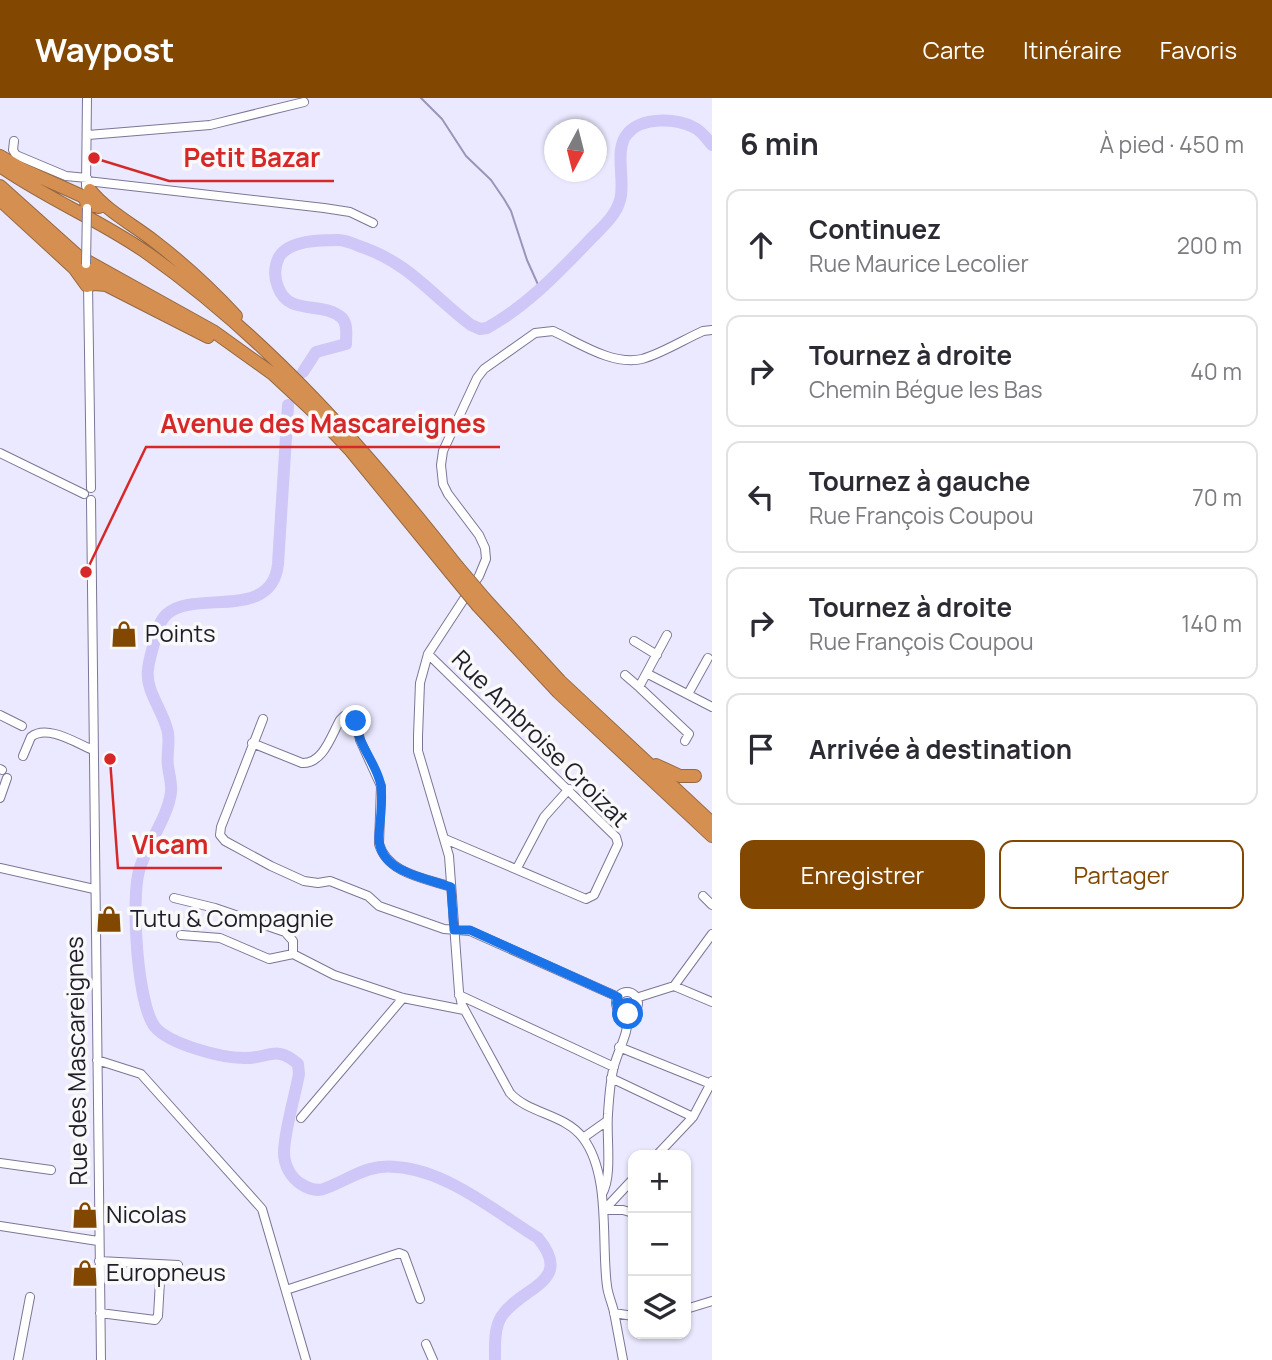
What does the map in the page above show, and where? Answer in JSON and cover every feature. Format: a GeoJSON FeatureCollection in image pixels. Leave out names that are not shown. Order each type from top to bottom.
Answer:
{"type":"FeatureCollection","features":[{"type":"Feature","properties":{"kind":"highway"},"geometry":{"type":"LineString","coordinates":[[0,156],[22,169],[70,189],[87,190],[92,205],[110,211],[155,242],[194,274],[244,324],[256,341]]}},
{"type":"Feature","properties":{"kind":"highway"},"geometry":{"type":"LineString","coordinates":[[0,166],[41,193],[94,220],[146,252],[256,341],[336,420],[401,495],[454,569]]}},
{"type":"Feature","properties":{"kind":"highway"},"geometry":{"type":"LineString","coordinates":[[0,186],[78,256],[213,331],[272,374],[316,414],[379,482],[558,692],[712,836]]}},
{"type":"Feature","properties":{"kind":"highway"},"geometry":{"type":"LineString","coordinates":[[0,200],[94,277],[225,348],[316,414]]}},
{"type":"Feature","properties":{"kind":"highway"},"geometry":{"type":"LineString","coordinates":[[82,267],[88,286],[106,285]]}},
{"type":"Feature","properties":{"kind":"highway"},"geometry":{"type":"LineString","coordinates":[[482,603],[560,681],[712,823]]}},
{"type":"Feature","properties":{"kind":"highway"},"geometry":{"type":"LineString","coordinates":[[640,756],[669,772],[689,778],[695,776]]}},
{"type":"Feature","properties":{"kind":"street"},"geometry":{"type":"LineString","coordinates":[[82,267],[87,190],[87,98]]}},
{"type":"Feature","properties":{"kind":"street"},"geometry":{"type":"LineString","coordinates":[[88,135],[210,125],[304,102]]}},
{"type":"Feature","properties":{"kind":"street"},"geometry":{"type":"LineString","coordinates":[[14,141],[13,150],[16,155],[66,176],[87,190],[324,208],[350,212],[373,223]]}},
{"type":"Feature","properties":{"kind":"street","name":"Rue des Mascareignes"},"geometry":{"type":"LineString","coordinates":[[88,286],[101,1360]]}},
{"type":"Feature","properties":{"kind":"street"},"geometry":{"type":"LineString","coordinates":[[623,1360],[607,1288],[602,1195],[596,1167],[583,1138],[555,1118],[514,1098],[464,1010],[459,995],[449,856],[418,751],[420,683],[428,654],[485,568],[485,548],[480,535],[448,495],[443,484],[441,465],[443,451],[477,377],[484,369],[535,333],[543,331],[553,331],[612,357],[628,360],[643,359],[704,331],[712,330]]}},
{"type":"Feature","properties":{"kind":"street"},"geometry":{"type":"LineString","coordinates":[[0,453],[89,494]]}},
{"type":"Feature","properties":{"kind":"street"},"geometry":{"type":"LineString","coordinates":[[639,687],[667,635]]}},
{"type":"Feature","properties":{"kind":"street"},"geometry":{"type":"LineString","coordinates":[[634,642],[657,655]]}},
{"type":"Feature","properties":{"kind":"street","name":"Rue Ambroise Croizat"},"geometry":{"type":"LineString","coordinates":[[428,654],[569,789],[618,840],[594,895],[583,899],[517,868],[445,839]]}},
{"type":"Feature","properties":{"kind":"street"},"geometry":{"type":"LineString","coordinates":[[688,694],[708,658]]}},
{"type":"Feature","properties":{"kind":"street"},"geometry":{"type":"LineString","coordinates":[[646,674],[712,707]]}},
{"type":"Feature","properties":{"kind":"street"},"geometry":{"type":"LineString","coordinates":[[625,675],[689,733],[685,741]]}},
{"type":"Feature","properties":{"kind":"street"},"geometry":{"type":"LineString","coordinates":[[252,743],[308,764],[319,758],[340,719],[349,714],[354,717],[360,740],[381,786],[379,844],[386,860],[399,869],[451,887]]}},
{"type":"Feature","properties":{"kind":"street"},"geometry":{"type":"LineString","coordinates":[[0,715],[22,726]]}},
{"type":"Feature","properties":{"kind":"street"},"geometry":{"type":"LineString","coordinates":[[263,719],[222,823],[220,835],[225,841],[271,866],[311,883],[330,881],[368,896],[379,906],[444,929],[470,930],[618,997]]}},
{"type":"Feature","properties":{"kind":"street"},"geometry":{"type":"LineString","coordinates":[[23,756],[31,737],[41,732],[93,750]]}},
{"type":"Feature","properties":{"kind":"street"},"geometry":{"type":"LineString","coordinates":[[0,798],[3,772]]}},
{"type":"Feature","properties":{"kind":"street"},"geometry":{"type":"LineString","coordinates":[[517,868],[544,817],[569,789]]}},
{"type":"Feature","properties":{"kind":"street"},"geometry":{"type":"LineString","coordinates":[[0,868],[94,888]]}},
{"type":"Feature","properties":{"kind":"street"},"geometry":{"type":"LineString","coordinates":[[703,896],[712,905]]}},
{"type":"Feature","properties":{"kind":"street"},"geometry":{"type":"LineString","coordinates":[[174,898],[215,908],[285,932],[293,941],[293,954]]}},
{"type":"Feature","properties":{"kind":"street"},"geometry":{"type":"LineString","coordinates":[[636,998],[674,986],[712,934]]}},
{"type":"Feature","properties":{"kind":"street"},"geometry":{"type":"LineString","coordinates":[[181,935],[228,940],[269,959],[293,954],[334,975],[403,998],[464,1010]]}},
{"type":"Feature","properties":{"kind":"street"},"geometry":{"type":"LineString","coordinates":[[674,986],[712,1002]]}},
{"type":"Feature","properties":{"kind":"street"},"geometry":{"type":"LineString","coordinates":[[625,992],[634,994],[636,998],[635,1009],[628,1014],[616,1005],[618,997],[625,992]]}},
{"type":"Feature","properties":{"kind":"street"},"geometry":{"type":"LineString","coordinates":[[459,995],[614,1067]]}},
{"type":"Feature","properties":{"kind":"street"},"geometry":{"type":"LineString","coordinates":[[301,1118],[403,998]]}},
{"type":"Feature","properties":{"kind":"street"},"geometry":{"type":"LineString","coordinates":[[602,1195],[606,1182],[611,1078],[627,1031],[628,1014]]}},
{"type":"Feature","properties":{"kind":"street"},"geometry":{"type":"LineString","coordinates":[[620,1047],[711,1083],[693,1117],[662,1150]]}},
{"type":"Feature","properties":{"kind":"street"},"geometry":{"type":"LineString","coordinates":[[97,1060],[141,1074],[253,1196],[262,1209],[268,1226],[306,1360]]}},
{"type":"Feature","properties":{"kind":"street"},"geometry":{"type":"LineString","coordinates":[[611,1078],[693,1117]]}},
{"type":"Feature","properties":{"kind":"street"},"geometry":{"type":"LineString","coordinates":[[583,1138],[607,1121]]}},
{"type":"Feature","properties":{"kind":"street"},"geometry":{"type":"LineString","coordinates":[[0,1163],[51,1170]]}},
{"type":"Feature","properties":{"kind":"street"},"geometry":{"type":"LineString","coordinates":[[604,1210],[628,1185]]}},
{"type":"Feature","properties":{"kind":"street"},"geometry":{"type":"LineString","coordinates":[[604,1210],[628,1212]]}},
{"type":"Feature","properties":{"kind":"street"},"geometry":{"type":"LineString","coordinates":[[0,1226],[98,1241]]}},
{"type":"Feature","properties":{"kind":"street"},"geometry":{"type":"LineString","coordinates":[[286,1290],[399,1253],[404,1255],[420,1299]]}},
{"type":"Feature","properties":{"kind":"street"},"geometry":{"type":"LineString","coordinates":[[99,1261],[178,1265]]}},
{"type":"Feature","properties":{"kind":"street"},"geometry":{"type":"LineString","coordinates":[[100,1313],[155,1321],[158,1316],[160,1281]]}},
{"type":"Feature","properties":{"kind":"street"},"geometry":{"type":"LineString","coordinates":[[18,1360],[30,1297]]}},
{"type":"Feature","properties":{"kind":"street"},"geometry":{"type":"LineString","coordinates":[[691,1308],[712,1301]]}},
{"type":"Feature","properties":{"kind":"street"},"geometry":{"type":"LineString","coordinates":[[614,1313],[628,1315]]}},
{"type":"Feature","properties":{"kind":"street"},"geometry":{"type":"LineString","coordinates":[[426,1344],[433,1360]]}},
{"type":"Feature","properties":{"kind":"waterway"},"geometry":{"type":"LineString","coordinates":[[421,98],[442,119],[466,156],[491,180],[504,199],[540,289]]}},
{"type":"Feature","properties":{"kind":"waterway"},"geometry":{"type":"LineString","coordinates":[[303,372],[316,352],[346,344],[346,327],[342,318],[334,313],[298,305],[283,296],[277,283],[275,268],[279,257],[290,247],[314,241],[341,240],[377,253],[406,270],[471,325],[480,329],[487,328],[538,291],[610,219],[620,200],[621,148],[628,133],[634,128],[650,122],[677,122],[696,128],[712,145]]}},
{"type":"Feature","properties":{"kind":"waterway"},"geometry":{"type":"LineString","coordinates":[[288,405],[278,564],[273,582],[262,593],[248,599],[195,604],[180,607],[167,614],[158,627],[150,659],[149,684],[168,733],[171,789],[166,812],[142,861],[137,885],[137,951],[144,997],[155,1027],[183,1044],[209,1053],[234,1057],[284,1055],[298,1064],[299,1074],[284,1153],[289,1171],[301,1184],[320,1190],[376,1168],[415,1170],[452,1184],[538,1238],[548,1253],[551,1265],[548,1275],[501,1317],[496,1332],[495,1360]]}},
{"type":"Feature","properties":{"kind":"place","name":"Petit Bazar"},"geometry":{"type":"Point","coordinates":[94,158]}},
{"type":"Feature","properties":{"kind":"place","name":"Avenue des Mascareignes"},"geometry":{"type":"Point","coordinates":[86,572]}},
{"type":"Feature","properties":{"kind":"place","name":"Points"},"geometry":{"type":"Point","coordinates":[124,634]}},
{"type":"Feature","properties":{"kind":"place","name":"Vicam"},"geometry":{"type":"Point","coordinates":[110,759]}},
{"type":"Feature","properties":{"kind":"place","name":"Tutu & Compagnie"},"geometry":{"type":"Point","coordinates":[109,919]}},
{"type":"Feature","properties":{"kind":"place","name":"Nicolas"},"geometry":{"type":"Point","coordinates":[85,1215]}},
{"type":"Feature","properties":{"kind":"place","name":"Europneus"},"geometry":{"type":"Point","coordinates":[85,1273]}},
{"type":"Feature","properties":{"kind":"route"},"geometry":{"type":"LineString","coordinates":[[356,721],[356,730],[381,786],[379,844],[386,860],[399,869],[451,887],[454,930],[470,930],[618,997],[618,1009],[628,1014]]}}]}
